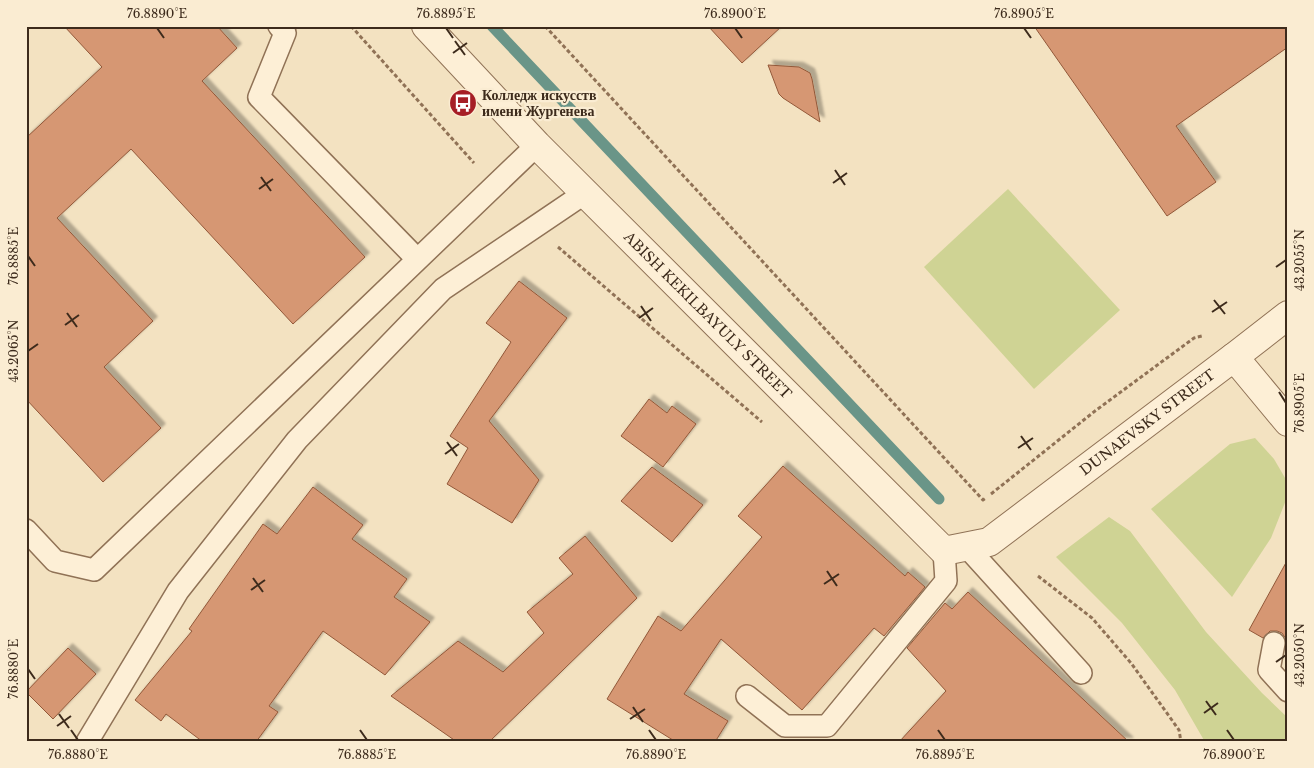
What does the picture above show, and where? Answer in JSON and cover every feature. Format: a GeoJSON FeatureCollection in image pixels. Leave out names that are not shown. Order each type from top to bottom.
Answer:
{"type":"FeatureCollection","features":[{"type":"Feature","properties":{"kind":"street","name":"ABISH KEKILBAYULY STREET"},"geometry":{"type":"LineString","coordinates":[[426,26],[537,145],[585,193],[955,549]]}},
{"type":"Feature","properties":{"kind":"street","name":"DUNAEVSKY STREET"},"geometry":{"type":"LineString","coordinates":[[955,549],[990,542],[1007,527],[1288,315]]}},
{"type":"Feature","properties":{"kind":"street"},"geometry":{"type":"LineString","coordinates":[[1234,357],[1288,422]]}},
{"type":"Feature","properties":{"kind":"lane"},"geometry":{"type":"LineString","coordinates":[[279,26],[285,33],[259,96],[417,258]]}},
{"type":"Feature","properties":{"kind":"lane"},"geometry":{"type":"LineString","coordinates":[[26,530],[55,561],[94,570],[417,258],[537,145]]}},
{"type":"Feature","properties":{"kind":"lane"},"geometry":{"type":"LineString","coordinates":[[86,742],[178,591],[296,440],[443,289],[585,193]]}},
{"type":"Feature","properties":{"kind":"lane"},"geometry":{"type":"LineString","coordinates":[[747,696],[784,726],[827,726],[946,581],[955,549],[1081,672]]}},
{"type":"Feature","properties":{"kind":"lane"},"geometry":{"type":"LineString","coordinates":[[1274,643],[1269,670],[1288,691]]}},
{"type":"Feature","properties":{"kind":"path"},"geometry":{"type":"LineString","coordinates":[[351,26],[494,185]]}},
{"type":"Feature","properties":{"kind":"path"},"geometry":{"type":"LineString","coordinates":[[545,26],[983,500],[1019,472]]}},
{"type":"Feature","properties":{"kind":"path"},"geometry":{"type":"LineString","coordinates":[[534,226],[767,426]]}},
{"type":"Feature","properties":{"kind":"path"},"geometry":{"type":"LineString","coordinates":[[1033,572],[1092,618],[1131,663],[1179,730],[1181,742]]}},
{"type":"Feature","properties":{"kind":"green space"},"geometry":{"type":"Polygon","coordinates":[[[1008,189],[1120,310],[1034,389],[924,267],[1008,189]]]}},
{"type":"Feature","properties":{"kind":"green space"},"geometry":{"type":"Polygon","coordinates":[[[1255,438],[1274,459],[1288,483],[1288,495],[1271,538],[1232,597],[1151,509],[1230,444],[1255,438]]]}},
{"type":"Feature","properties":{"kind":"green space"},"geometry":{"type":"Polygon","coordinates":[[[1109,517],[1130,531],[1206,632],[1262,693],[1288,718],[1288,742],[1205,742],[1175,690],[1122,623],[1056,557],[1109,517]]]}},
{"type":"Feature","properties":{"kind":"building"},"geometry":{"type":"Polygon","coordinates":[[[64,26],[217,26],[237,48],[202,81],[365,257],[293,324],[131,149],[57,218],[153,321],[104,367],[161,428],[103,482],[26,399],[26,138],[102,67],[64,26]]]}},
{"type":"Feature","properties":{"kind":"building"},"geometry":{"type":"Polygon","coordinates":[[[708,26],[782,26],[742,63],[708,26]]]}},
{"type":"Feature","properties":{"kind":"building"},"geometry":{"type":"Polygon","coordinates":[[[1034,26],[1288,26],[1288,47],[1176,126],[1216,182],[1167,216],[1034,26]]]}},
{"type":"Feature","properties":{"kind":"building"},"geometry":{"type":"Polygon","coordinates":[[[768,65],[799,67],[810,73],[820,122],[779,94],[768,65]]]}},
{"type":"Feature","properties":{"kind":"building"},"geometry":{"type":"Polygon","coordinates":[[[519,281],[567,318],[489,421],[539,480],[512,523],[447,484],[468,448],[450,436],[511,342],[486,323],[519,281]]]}},
{"type":"Feature","properties":{"kind":"building"},"geometry":{"type":"Polygon","coordinates":[[[649,399],[667,413],[672,406],[696,424],[663,467],[621,436],[649,399]]]}},
{"type":"Feature","properties":{"kind":"building"},"geometry":{"type":"Polygon","coordinates":[[[783,466],[905,576],[908,572],[925,587],[884,636],[874,628],[802,710],[721,639],[684,694],[728,721],[715,742],[676,742],[607,699],[658,616],[681,631],[762,537],[738,516],[783,466]]]}},
{"type":"Feature","properties":{"kind":"building"},"geometry":{"type":"Polygon","coordinates":[[[652,467],[703,505],[672,542],[621,501],[652,467]]]}},
{"type":"Feature","properties":{"kind":"building"},"geometry":{"type":"Polygon","coordinates":[[[313,487],[363,525],[352,539],[407,579],[394,597],[430,622],[385,675],[323,631],[269,706],[278,712],[256,742],[203,742],[166,714],[161,721],[135,700],[192,631],[189,629],[263,524],[277,534],[313,487]]]}},
{"type":"Feature","properties":{"kind":"building"},"geometry":{"type":"Polygon","coordinates":[[[585,536],[637,598],[489,742],[457,742],[391,696],[458,641],[503,672],[544,633],[527,612],[573,574],[559,558],[585,536]]]}},
{"type":"Feature","properties":{"kind":"building"},"geometry":{"type":"Polygon","coordinates":[[[1288,559],[1288,651],[1286,649],[1286,639],[1282,633],[1270,631],[1263,638],[1249,630],[1288,559]]]}},
{"type":"Feature","properties":{"kind":"building"},"geometry":{"type":"Polygon","coordinates":[[[968,592],[1129,742],[899,742],[946,691],[907,648],[945,603],[952,609],[968,592]]]}},
{"type":"Feature","properties":{"kind":"building"},"geometry":{"type":"Polygon","coordinates":[[[68,648],[96,674],[53,719],[26,692],[68,648]]]}},
{"type":"Feature","properties":{"kind":"waterway"},"geometry":{"type":"LineString","coordinates":[[492,26],[939,499]]}},
{"type":"Feature","properties":{"kind":"place","name":"Колледж искусств имени Жургенева"},"geometry":{"type":"Point","coordinates":[463,103]}}]}
